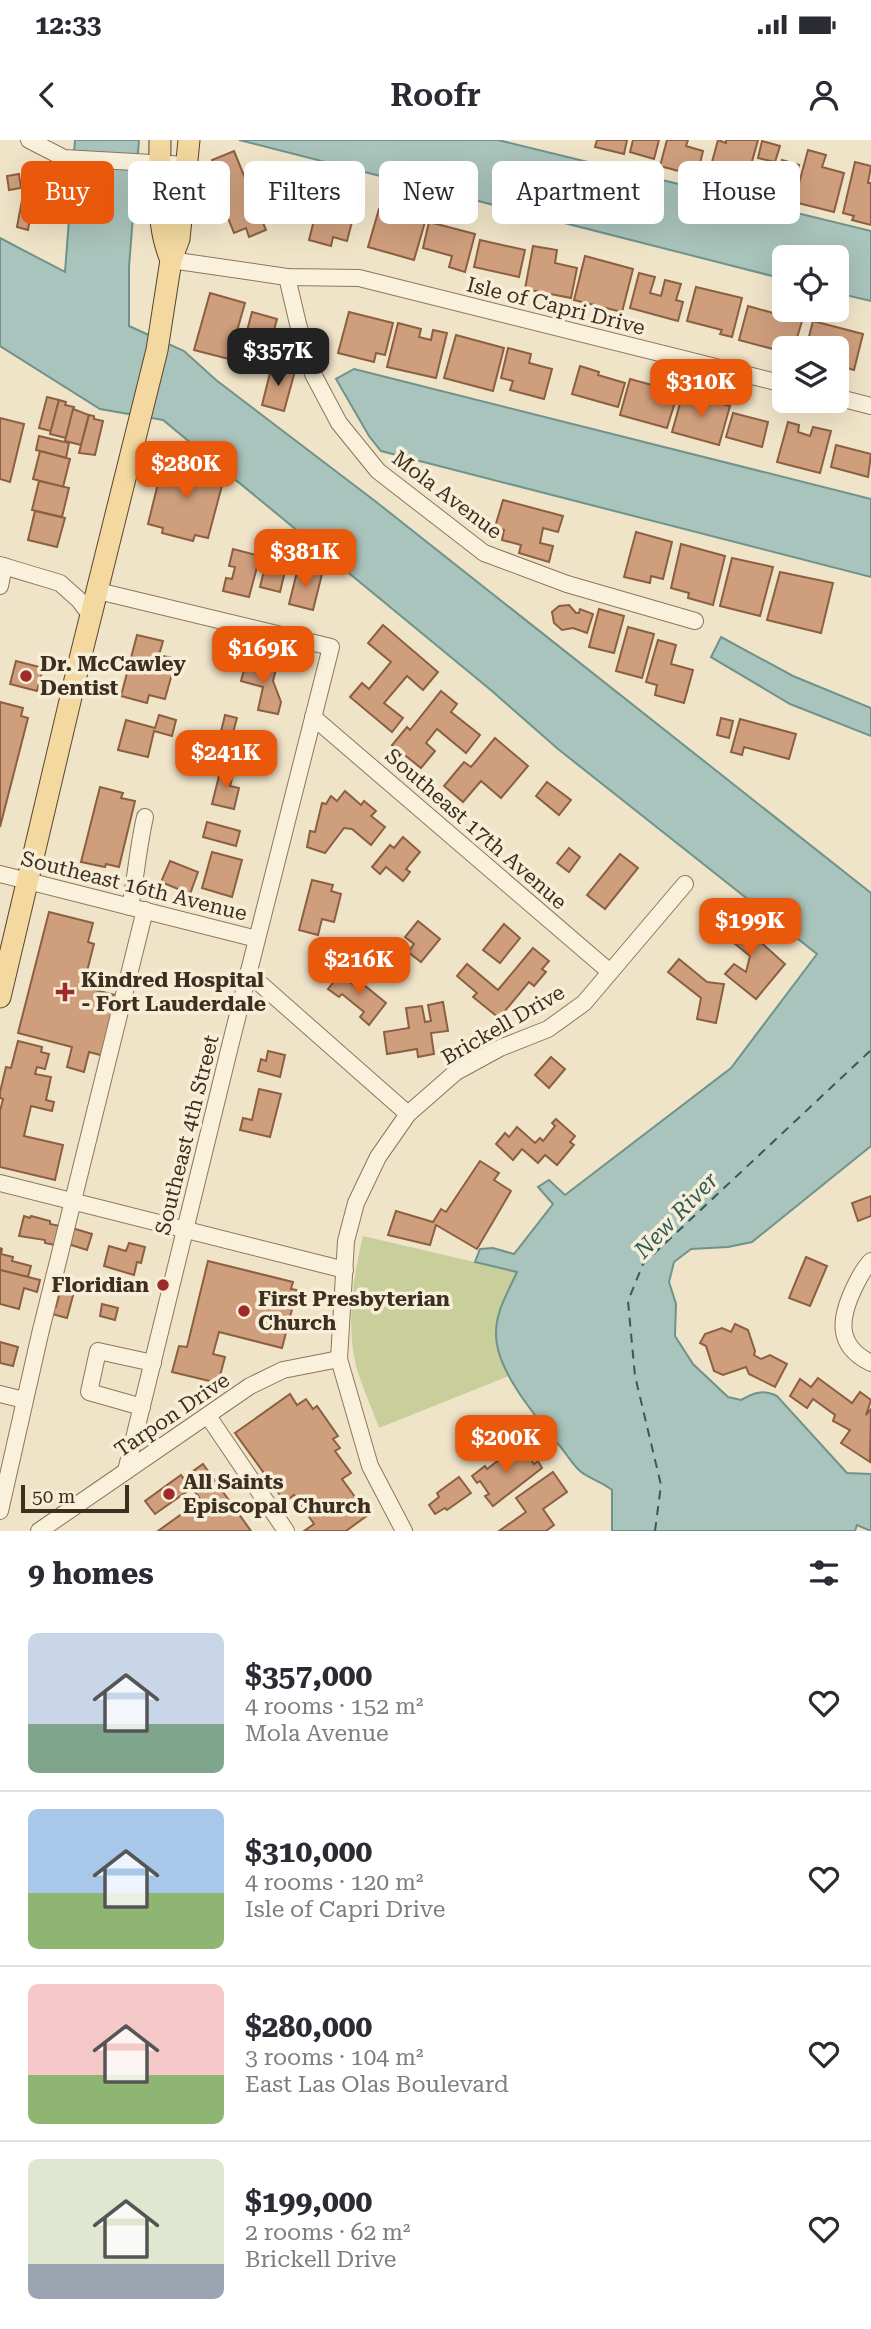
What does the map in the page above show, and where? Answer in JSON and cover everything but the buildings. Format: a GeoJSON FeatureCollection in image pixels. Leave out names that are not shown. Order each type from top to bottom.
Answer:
{"type":"FeatureCollection","features":[{"type":"Feature","properties":{"kind":"main road"},"geometry":{"type":"LineString","coordinates":[[150,161],[160,140]]}},
{"type":"Feature","properties":{"kind":"main road"},"geometry":{"type":"LineString","coordinates":[[187,161],[189,140]]}},
{"type":"Feature","properties":{"kind":"main road"},"geometry":{"type":"LineString","coordinates":[[161,224],[171,260]]}},
{"type":"Feature","properties":{"kind":"main road"},"geometry":{"type":"LineString","coordinates":[[0,997],[157,350],[171,260],[179,239],[181,224]]}},
{"type":"Feature","properties":{"kind":"street"},"geometry":{"type":"LineString","coordinates":[[29,140],[64,158],[128,161]]}},
{"type":"Feature","properties":{"kind":"street","name":"Isle of Capri Drive"},"geometry":{"type":"LineString","coordinates":[[171,260],[287,277],[359,278],[772,381]]}},
{"type":"Feature","properties":{"kind":"street","name":"Mola Avenue"},"geometry":{"type":"LineString","coordinates":[[287,277],[313,374],[339,423],[378,471],[484,553],[567,583],[695,621]]}},
{"type":"Feature","properties":{"kind":"street"},"geometry":{"type":"LineString","coordinates":[[849,400],[871,406]]}},
{"type":"Feature","properties":{"kind":"street"},"geometry":{"type":"LineString","coordinates":[[0,586],[2,566],[60,583],[79,600],[91,616]]}},
{"type":"Feature","properties":{"kind":"street","name":"Southeast 4th Street"},"geometry":{"type":"LineString","coordinates":[[98,591],[331,647],[127,1471]]}},
{"type":"Feature","properties":{"kind":"street","name":"Southeast 17th Avenue"},"geometry":{"type":"LineString","coordinates":[[313,717],[610,972]]}},
{"type":"Feature","properties":{"kind":"street"},"geometry":{"type":"LineString","coordinates":[[0,1511],[24,1400],[75,1201],[138,909],[137,853],[145,817]]}},
{"type":"Feature","properties":{"kind":"street","name":"Southeast 16th Avenue"},"geometry":{"type":"LineString","coordinates":[[0,874],[257,939]]}},
{"type":"Feature","properties":{"kind":"street","name":"Brickell Drive"},"geometry":{"type":"LineString","coordinates":[[397,1529],[370,1466],[339,1359],[346,1241],[356,1203],[378,1157],[408,1114],[456,1072],[500,1048],[548,1029],[583,1003],[685,884]]}},
{"type":"Feature","properties":{"kind":"street"},"geometry":{"type":"LineString","coordinates":[[248,974],[408,1114]]}},
{"type":"Feature","properties":{"kind":"street"},"geometry":{"type":"LineString","coordinates":[[0,1183],[345,1270]]}},
{"type":"Feature","properties":{"kind":"street"},"geometry":{"type":"LineString","coordinates":[[871,1261],[865,1267],[846,1304],[843,1333],[857,1355],[871,1363]]}},
{"type":"Feature","properties":{"kind":"street"},"geometry":{"type":"LineString","coordinates":[[142,1407],[89,1392],[98,1351],[153,1363]]}},
{"type":"Feature","properties":{"kind":"street","name":"Tarpon Drive"},"geometry":{"type":"LineString","coordinates":[[39,1531],[250,1386],[283,1370],[339,1359]]}},
{"type":"Feature","properties":{"kind":"street"},"geometry":{"type":"LineString","coordinates":[[0,1394],[24,1400]]}},
{"type":"Feature","properties":{"kind":"street"},"geometry":{"type":"LineString","coordinates":[[208,1416],[286,1531]]}},
{"type":"Feature","properties":{"kind":"green space"},"geometry":{"type":"Polygon","coordinates":[[[363,1236],[517,1272],[498,1313],[498,1349],[509,1376],[379,1428],[356,1366],[351,1334],[354,1284],[363,1236]]]}},
{"type":"Feature","properties":{"kind":"water","name":"New River"},"geometry":{"type":"Polygon","coordinates":[[[75,140],[139,140],[137,161],[128,161],[128,224],[132,224],[129,326],[184,351],[216,380],[375,501],[871,893],[871,1146],[752,1242],[728,1247],[691,1249],[674,1262],[669,1282],[676,1304],[675,1336],[693,1364],[728,1397],[741,1400],[762,1392],[777,1396],[847,1473],[871,1474],[871,1531],[857,1525],[855,1531],[612,1531],[612,1490],[574,1465],[519,1393],[502,1362],[496,1333],[498,1317],[517,1272],[475,1262],[480,1249],[493,1248],[514,1254],[553,1204],[538,1187],[549,1180],[565,1195],[731,1068],[817,954],[558,749],[492,691],[163,420],[100,409],[0,346],[0,238],[65,272],[69,224],[114,224],[114,161],[73,161],[75,140]]]}},
{"type":"Feature","properties":{"kind":"water"},"geometry":{"type":"Polygon","coordinates":[[[239,140],[498,140],[584,161],[492,161],[492,205],[478,201],[478,161],[379,161],[379,176],[365,172],[365,161],[321,161],[239,140]]]}},
{"type":"Feature","properties":{"kind":"water"},"geometry":{"type":"Polygon","coordinates":[[[664,180],[678,184],[678,224],[800,224],[800,214],[871,231],[871,301],[849,296],[849,245],[772,245],[772,276],[568,224],[664,224],[664,180]]]}},
{"type":"Feature","properties":{"kind":"water"},"geometry":{"type":"Polygon","coordinates":[[[354,369],[871,499],[871,577],[381,451],[369,436],[336,379],[354,369]]]}},
{"type":"Feature","properties":{"kind":"water"},"geometry":{"type":"Polygon","coordinates":[[[721,637],[793,676],[871,708],[871,736],[790,704],[711,657],[721,637]]]}},
{"type":"Feature","properties":{"kind":"ferry route"},"geometry":{"type":"LineString","coordinates":[[655,1531],[661,1485],[635,1376],[628,1301],[643,1264],[871,1050]]}},
{"type":"Feature","properties":{"kind":"place","name":"Dr. McCawley Dentist"},"geometry":{"type":"Point","coordinates":[26,676]}},
{"type":"Feature","properties":{"kind":"place","name":"Kindred Hospital - Fort Lauderdale"},"geometry":{"type":"Point","coordinates":[65,992]}},
{"type":"Feature","properties":{"kind":"place","name":"Floridian"},"geometry":{"type":"Point","coordinates":[163,1285]}},
{"type":"Feature","properties":{"kind":"place","name":"First Presbyterian Church"},"geometry":{"type":"Point","coordinates":[244,1311]}},
{"type":"Feature","properties":{"kind":"place","name":"All Saints Episcopal Church"},"geometry":{"type":"Point","coordinates":[169,1494]}}]}
